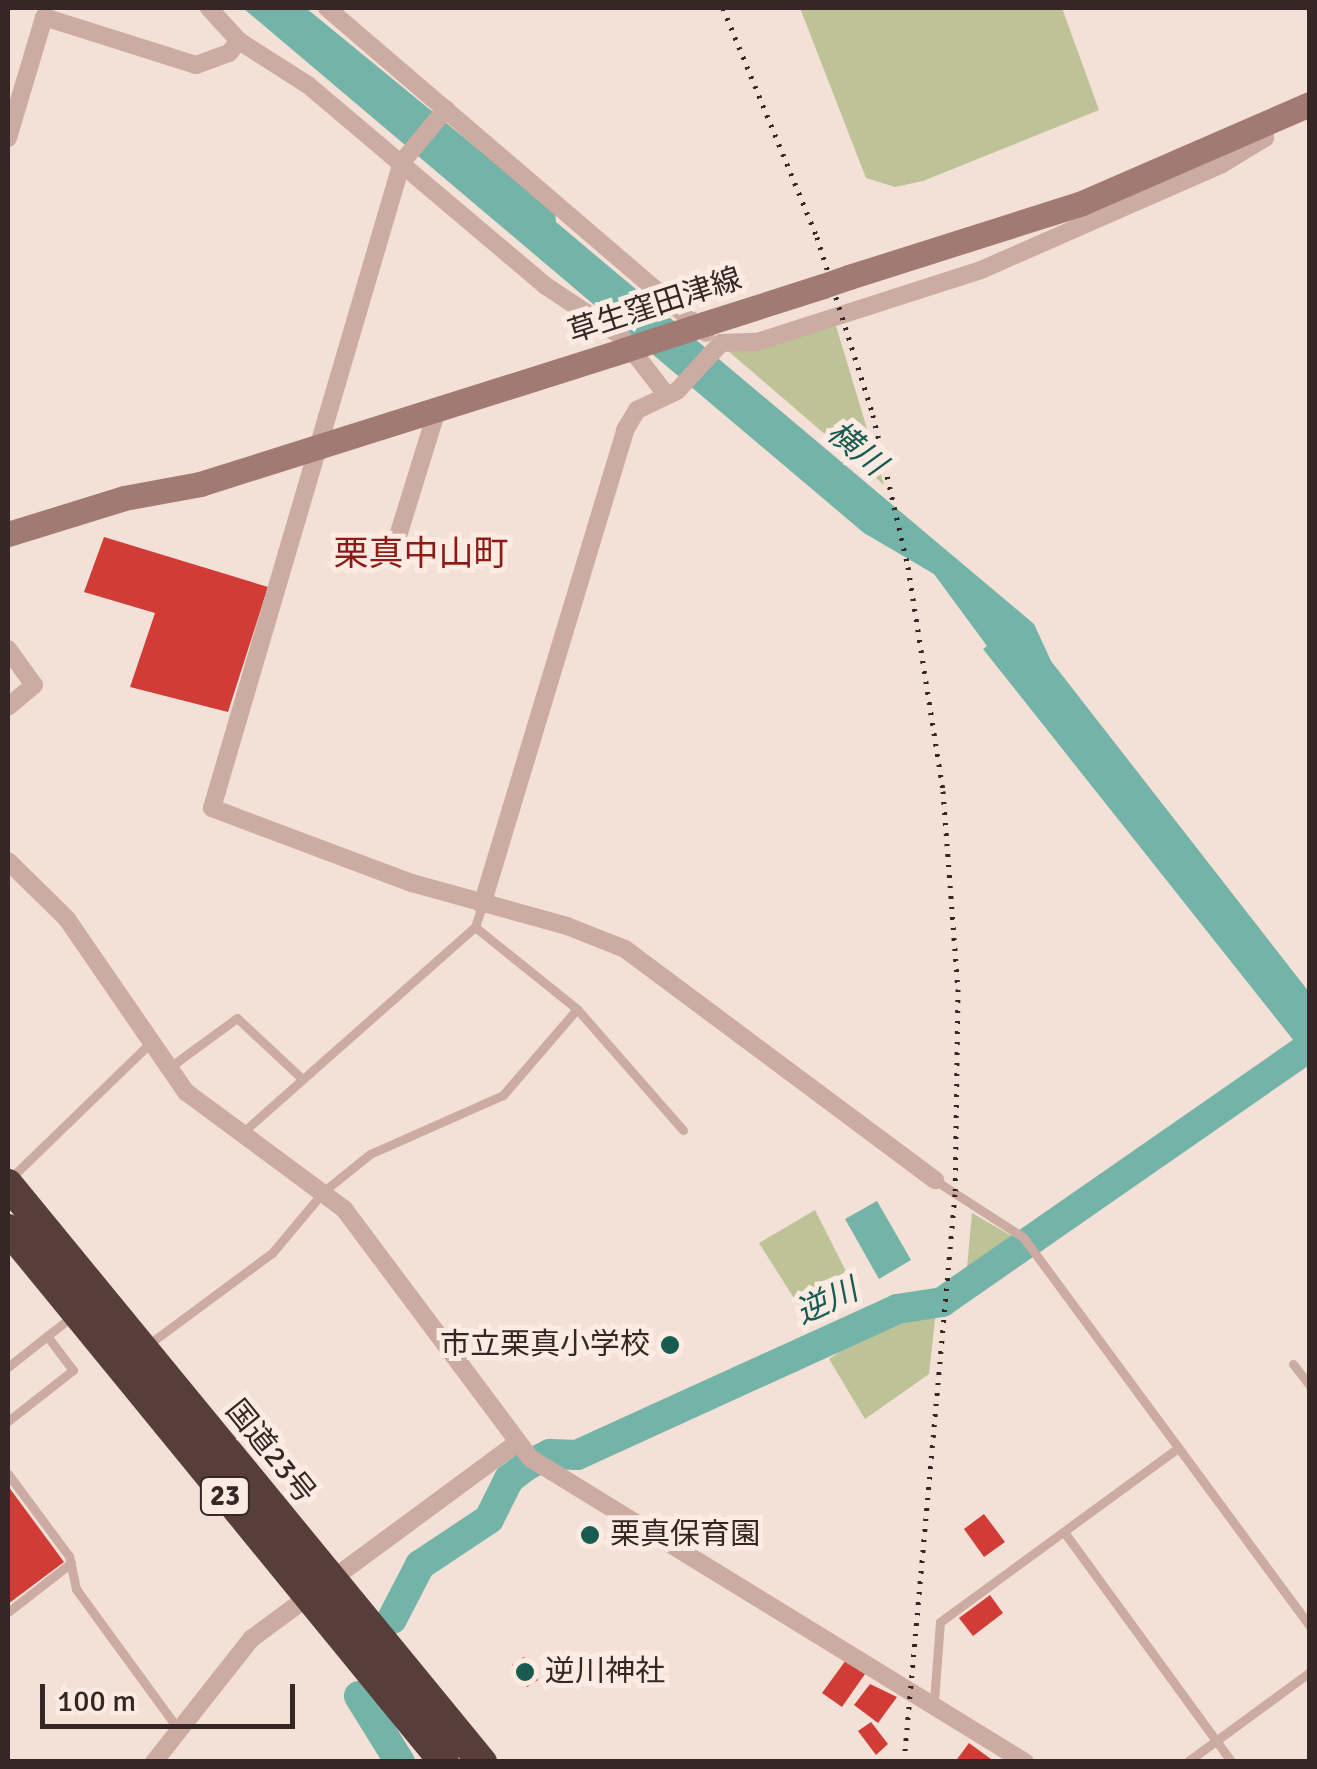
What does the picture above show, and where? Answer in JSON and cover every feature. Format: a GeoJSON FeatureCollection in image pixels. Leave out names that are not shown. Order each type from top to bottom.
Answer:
{"type":"FeatureCollection","features":[{"type":"Feature","properties":{"kind":"highway","name":"国道23号"},"geometry":{"type":"LineString","coordinates":[[12,1178],[444,1762]]}},
{"type":"Feature","properties":{"kind":"highway","name":"国道23号"},"geometry":{"type":"LineString","coordinates":[[8,1229],[76,1314],[318,1589],[482,1762]]}},
{"type":"Feature","properties":{"kind":"main road","name":"草生窪田津線"},"geometry":{"type":"LineString","coordinates":[[8,534],[322,447],[624,350],[714,338],[823,286],[1082,203],[1310,104]]}},
{"type":"Feature","properties":{"kind":"street"},"geometry":{"type":"LineString","coordinates":[[209,8],[239,41],[253,44],[402,162],[546,286],[620,336],[671,392]]}},
{"type":"Feature","properties":{"kind":"street"},"geometry":{"type":"LineString","coordinates":[[327,8],[714,338],[757,342],[981,270],[1222,164],[1264,138],[1264,126]]}},
{"type":"Feature","properties":{"kind":"street"},"geometry":{"type":"LineString","coordinates":[[8,138],[44,18],[196,65],[229,53],[239,41]]}},
{"type":"Feature","properties":{"kind":"street"},"geometry":{"type":"LineString","coordinates":[[446,109],[402,162],[322,447],[212,808],[482,905],[567,926],[625,949],[935,1180]]}},
{"type":"Feature","properties":{"kind":"street"},"geometry":{"type":"LineString","coordinates":[[482,905],[624,430],[637,410],[671,392],[714,338]]}},
{"type":"Feature","properties":{"kind":"street"},"geometry":{"type":"LineString","coordinates":[[398,536],[437,410]]}},
{"type":"Feature","properties":{"kind":"street"},"geometry":{"type":"LineString","coordinates":[[8,648],[34,685],[8,707]]}},
{"type":"Feature","properties":{"kind":"street"},"geometry":{"type":"LineString","coordinates":[[8,861],[67,920],[168,1068],[240,1135],[324,1191],[398,1278],[518,1443],[537,1463],[934,1702],[1024,1762]]}},
{"type":"Feature","properties":{"kind":"street"},"geometry":{"type":"LineString","coordinates":[[154,1762],[251,1640],[518,1443]]}},
{"type":"Feature","properties":{"kind":"lane"},"geometry":{"type":"LineString","coordinates":[[240,1135],[298,1076],[475,928],[482,905]]}},
{"type":"Feature","properties":{"kind":"lane"},"geometry":{"type":"LineString","coordinates":[[475,928],[577,1009],[684,1130]]}},
{"type":"Feature","properties":{"kind":"lane"},"geometry":{"type":"LineString","coordinates":[[153,1342],[272,1253],[324,1191],[386,1145],[503,1095],[577,1009]]}},
{"type":"Feature","properties":{"kind":"lane"},"geometry":{"type":"LineString","coordinates":[[168,1068],[237,1018],[298,1076]]}},
{"type":"Feature","properties":{"kind":"lane"},"geometry":{"type":"LineString","coordinates":[[12,1178],[149,1044]]}},
{"type":"Feature","properties":{"kind":"lane"},"geometry":{"type":"LineString","coordinates":[[935,1180],[1023,1237],[1034,1250],[1310,1626]]}},
{"type":"Feature","properties":{"kind":"lane"},"geometry":{"type":"LineString","coordinates":[[8,1367],[76,1314]]}},
{"type":"Feature","properties":{"kind":"lane"},"geometry":{"type":"LineString","coordinates":[[8,1421],[73,1370],[48,1336]]}},
{"type":"Feature","properties":{"kind":"lane"},"geometry":{"type":"LineString","coordinates":[[1294,1364],[1310,1386]]}},
{"type":"Feature","properties":{"kind":"lane"},"geometry":{"type":"LineString","coordinates":[[934,1702],[940,1622],[1178,1448]]}},
{"type":"Feature","properties":{"kind":"lane"},"geometry":{"type":"LineString","coordinates":[[8,1474],[71,1564],[76,1590],[178,1730]]}},
{"type":"Feature","properties":{"kind":"lane"},"geometry":{"type":"LineString","coordinates":[[1064,1532],[1232,1762]]}},
{"type":"Feature","properties":{"kind":"lane"},"geometry":{"type":"LineString","coordinates":[[8,1612],[71,1564]]}},
{"type":"Feature","properties":{"kind":"lane"},"geometry":{"type":"LineString","coordinates":[[1187,1762],[1310,1672]]}},
{"type":"Feature","properties":{"kind":"green space"},"geometry":{"type":"Polygon","coordinates":[[[800,8],[1062,8],[1099,110],[923,181],[895,187],[866,178],[800,8]]]}},
{"type":"Feature","properties":{"kind":"green space"},"geometry":{"type":"Polygon","coordinates":[[[836,326],[884,485],[727,350],[836,326]]]}},
{"type":"Feature","properties":{"kind":"green space"},"geometry":{"type":"Polygon","coordinates":[[[815,1210],[859,1297],[811,1325],[759,1243],[815,1210]]]}},
{"type":"Feature","properties":{"kind":"green space"},"geometry":{"type":"Polygon","coordinates":[[[972,1213],[1020,1241],[966,1279],[972,1213]]]}},
{"type":"Feature","properties":{"kind":"green space"},"geometry":{"type":"Polygon","coordinates":[[[936,1311],[929,1374],[865,1419],[829,1359],[895,1315],[936,1311]]]}},
{"type":"Feature","properties":{"kind":"water"},"geometry":{"type":"Polygon","coordinates":[[[243,8],[306,8],[555,212],[556,222],[1034,624],[1051,661],[1309,992],[1309,1038],[1298,1046],[983,649],[987,646],[934,574],[864,533],[243,8]]]}},
{"type":"Feature","properties":{"kind":"water"},"geometry":{"type":"Polygon","coordinates":[[[877,1201],[911,1260],[879,1279],[845,1219],[877,1201]]]}},
{"type":"Feature","properties":{"kind":"building"},"geometry":{"type":"Polygon","coordinates":[[[104,537],[268,587],[228,712],[130,687],[155,613],[84,592],[104,537]]]}},
{"type":"Feature","properties":{"kind":"building"},"geometry":{"type":"Polygon","coordinates":[[[8,1486],[64,1562],[8,1604],[8,1486]]]}},
{"type":"Feature","properties":{"kind":"building"},"geometry":{"type":"Polygon","coordinates":[[[984,1514],[1005,1542],[984,1557],[964,1529],[984,1514]]]}},
{"type":"Feature","properties":{"kind":"building"},"geometry":{"type":"Polygon","coordinates":[[[990,1595],[1003,1613],[973,1636],[959,1618],[990,1595]]]}},
{"type":"Feature","properties":{"kind":"building","name":"逆川神社"},"geometry":{"type":"Polygon","coordinates":[[[524,1657],[538,1680],[527,1687],[512,1665],[524,1657]]]}},
{"type":"Feature","properties":{"kind":"building"},"geometry":{"type":"Polygon","coordinates":[[[846,1660],[865,1674],[842,1707],[822,1693],[846,1660]]]}},
{"type":"Feature","properties":{"kind":"building"},"geometry":{"type":"Polygon","coordinates":[[[870,1684],[897,1697],[878,1723],[854,1705],[870,1684]]]}},
{"type":"Feature","properties":{"kind":"building"},"geometry":{"type":"Polygon","coordinates":[[[871,1722],[888,1744],[876,1755],[858,1731],[871,1722]]]}},
{"type":"Feature","properties":{"kind":"building"},"geometry":{"type":"Polygon","coordinates":[[[969,1743],[995,1762],[955,1762],[969,1743]]]}},
{"type":"Feature","properties":{"kind":"waterway","name":"逆川"},"geometry":{"type":"LineString","coordinates":[[392,1619],[420,1565],[489,1519],[509,1479],[526,1466],[550,1454],[577,1455],[897,1309],[942,1302],[1310,1046]]}},
{"type":"Feature","properties":{"kind":"waterway","name":"逆川"},"geometry":{"type":"LineString","coordinates":[[359,1696],[400,1762]]}},
{"type":"Feature","properties":{"kind":"railway"},"geometry":{"type":"LineString","coordinates":[[723,8],[817,237],[873,415],[908,567],[943,791],[958,989],[955,1194],[904,1762]]}},
{"type":"Feature","properties":{"kind":"place","name":"市立栗真小学校"},"geometry":{"type":"Point","coordinates":[670,1345]}},
{"type":"Feature","properties":{"kind":"place","name":"栗真保育園"},"geometry":{"type":"Point","coordinates":[590,1535]}},
{"type":"Feature","properties":{"kind":"place","name":"逆川神社"},"geometry":{"type":"Point","coordinates":[525,1672]}},
{"type":"Feature","properties":{"kind":"district","name":"栗真中山町"},"geometry":{"type":"Point","coordinates":[421,554]}},
{"type":"Feature","properties":{"kind":"water label","name":"横川"},"geometry":{"type":"Point","coordinates":[856,449]}}]}
